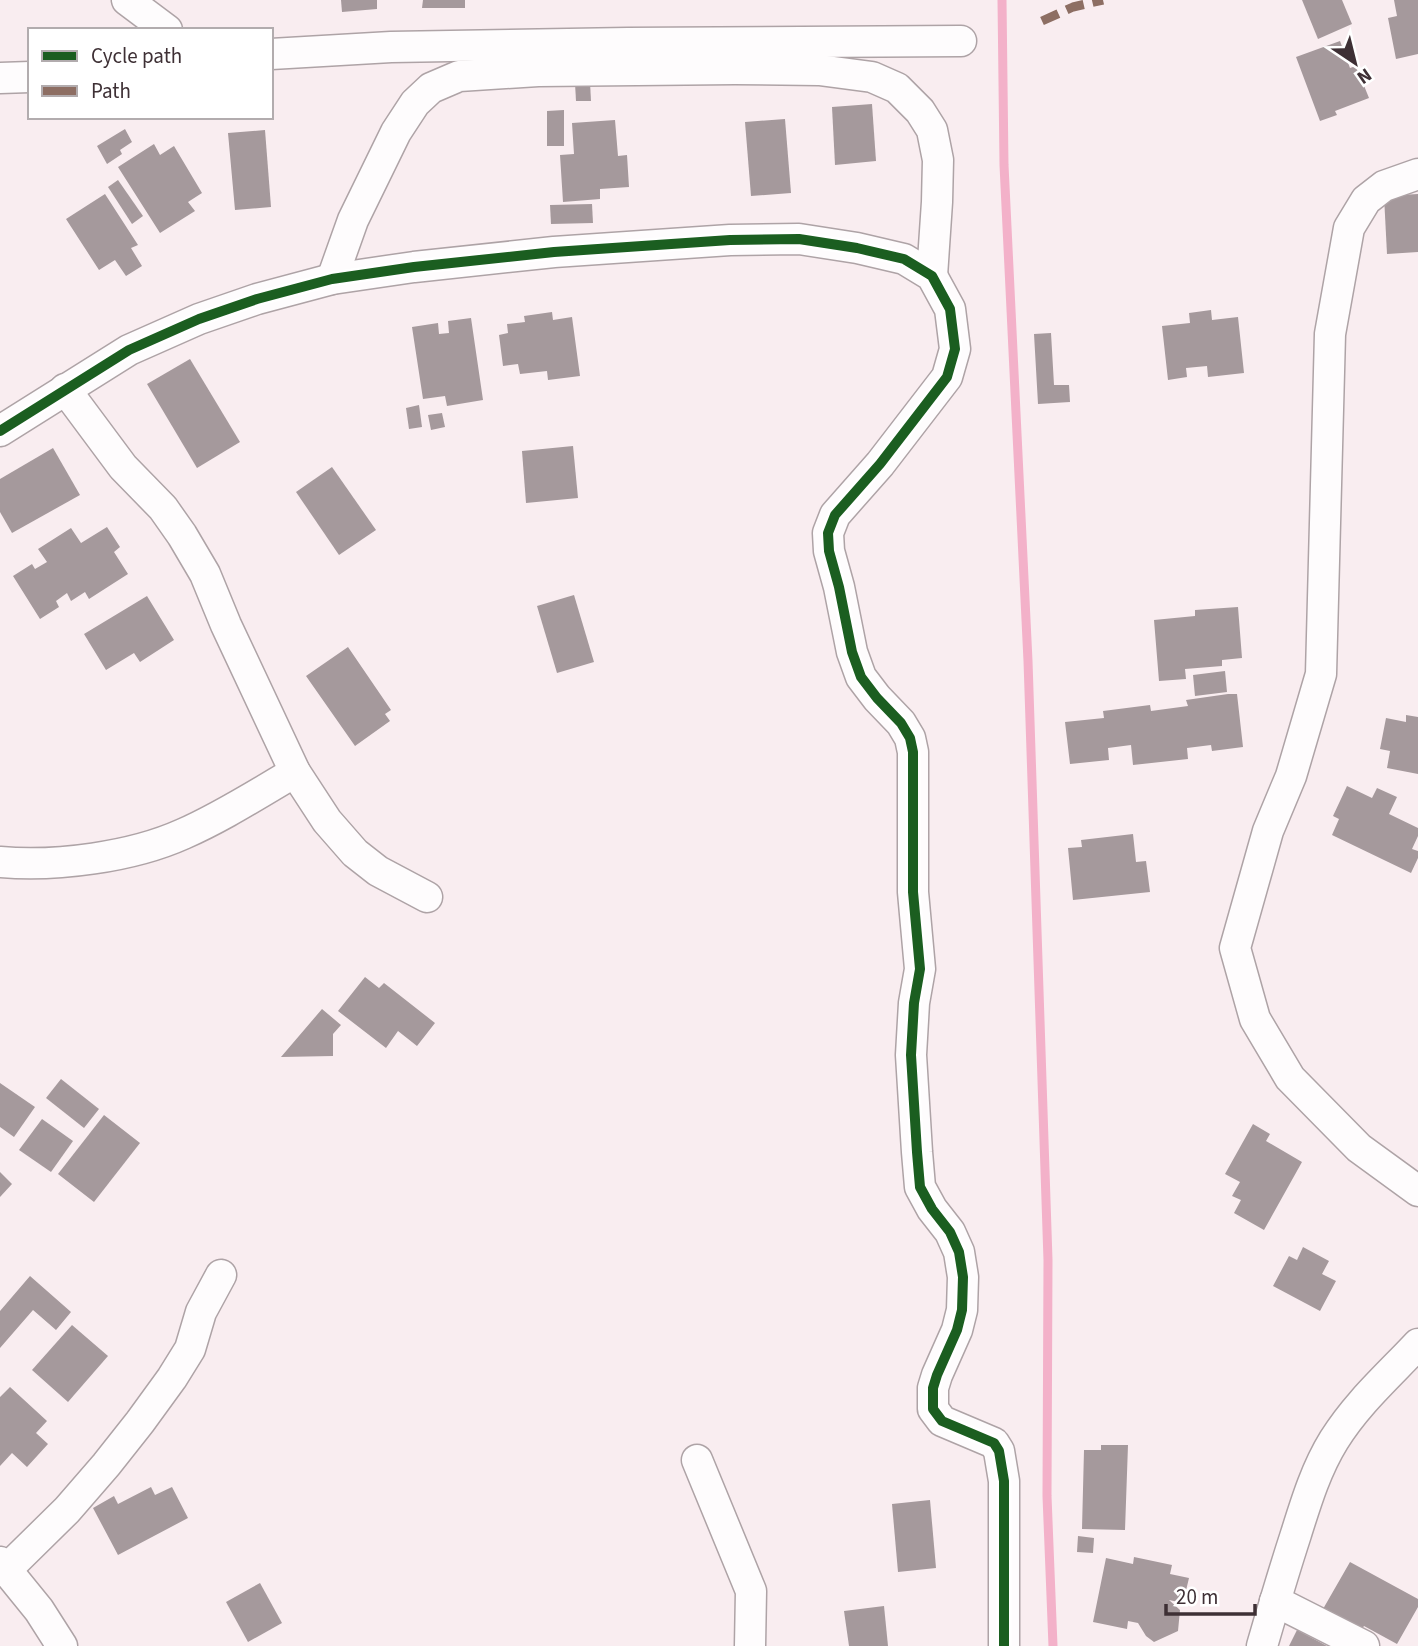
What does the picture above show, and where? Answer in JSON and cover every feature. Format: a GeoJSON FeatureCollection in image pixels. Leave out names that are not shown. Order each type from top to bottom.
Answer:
{"type":"FeatureCollection","features":[{"type":"Feature","properties":{"kind":"street"},"geometry":{"type":"LineString","coordinates":[[127,0],[164,28]]}},
{"type":"Feature","properties":{"kind":"street"},"geometry":{"type":"LineString","coordinates":[[273,54],[391,47],[961,41]]}},
{"type":"Feature","properties":{"kind":"street"},"geometry":{"type":"LineString","coordinates":[[332,279],[352,220],[396,132],[415,103],[431,88],[459,76],[538,71],[722,69],[819,70],[872,77],[897,88],[920,111],[932,130],[938,160],[932,276]]}},
{"type":"Feature","properties":{"kind":"street"},"geometry":{"type":"LineString","coordinates":[[0,78],[28,77]]}},
{"type":"Feature","properties":{"kind":"street"},"geometry":{"type":"LineString","coordinates":[[1418,174],[1384,186],[1366,200],[1349,228],[1330,334],[1321,674],[1291,776],[1268,831],[1235,948],[1255,1019],[1290,1078],[1359,1148],[1418,1191]]}},
{"type":"Feature","properties":{"kind":"street"},"geometry":{"type":"LineString","coordinates":[[0,431],[129,350],[200,319],[257,299],[332,279],[554,252],[649,244],[785,239],[857,248],[904,259],[932,276],[950,309],[955,349],[947,377],[880,464],[835,515],[828,533],[829,551],[842,596],[852,652],[861,677],[901,723],[910,738],[913,752],[913,892],[920,969],[914,1003],[911,1055],[920,1186],[960,1252],[963,1277],[962,1310],[957,1330],[933,1388],[933,1409],[942,1421],[994,1443],[999,1451],[1004,1481],[1004,1646]]}},
{"type":"Feature","properties":{"kind":"street"},"geometry":{"type":"LineString","coordinates":[[65,389],[123,467],[163,508],[182,535],[205,574],[295,772],[327,821],[355,853],[378,871],[427,897]]}},
{"type":"Feature","properties":{"kind":"street"},"geometry":{"type":"LineString","coordinates":[[0,862],[21,864],[78,861],[158,844],[183,835],[295,772]]}},
{"type":"Feature","properties":{"kind":"street"},"geometry":{"type":"LineString","coordinates":[[51,1643],[38,1610],[3,1566],[67,1510],[141,1422],[190,1349],[201,1312],[221,1275]]}},
{"type":"Feature","properties":{"kind":"street"},"geometry":{"type":"LineString","coordinates":[[1262,1646],[1304,1506],[1320,1465],[1335,1439],[1372,1390],[1418,1344]]}},
{"type":"Feature","properties":{"kind":"street"},"geometry":{"type":"LineString","coordinates":[[696,1460],[751,1591],[750,1646]]}},
{"type":"Feature","properties":{"kind":"street"},"geometry":{"type":"LineString","coordinates":[[1275,1601],[1364,1646]]}},
{"type":"Feature","properties":{"kind":"building"},"geometry":{"type":"Polygon","coordinates":[[[341,0],[377,0],[377,9],[342,12],[341,0]]]}},
{"type":"Feature","properties":{"kind":"building"},"geometry":{"type":"Polygon","coordinates":[[[423,0],[465,0],[465,8],[422,8],[423,0]]]}},
{"type":"Feature","properties":{"kind":"building"},"geometry":{"type":"Polygon","coordinates":[[[1302,0],[1342,0],[1352,24],[1318,39],[1302,0]]]}},
{"type":"Feature","properties":{"kind":"building"},"geometry":{"type":"Polygon","coordinates":[[[1394,0],[1418,0],[1418,54],[1396,59],[1388,18],[1397,16],[1394,0]]]}},
{"type":"Feature","properties":{"kind":"building"},"geometry":{"type":"Polygon","coordinates":[[[1340,41],[1350,68],[1356,66],[1369,98],[1335,111],[1337,115],[1320,121],[1296,57],[1340,41]]]}},
{"type":"Feature","properties":{"kind":"building"},"geometry":{"type":"Polygon","coordinates":[[[590,82],[591,101],[576,101],[575,83],[590,82]]]}},
{"type":"Feature","properties":{"kind":"building"},"geometry":{"type":"Polygon","coordinates":[[[872,104],[876,161],[835,165],[832,107],[872,104]]]}},
{"type":"Feature","properties":{"kind":"building"},"geometry":{"type":"Polygon","coordinates":[[[564,110],[564,146],[547,146],[547,111],[564,110]]]}},
{"type":"Feature","properties":{"kind":"building"},"geometry":{"type":"Polygon","coordinates":[[[785,119],[791,193],[751,196],[745,122],[785,119]]]}},
{"type":"Feature","properties":{"kind":"building"},"geometry":{"type":"Polygon","coordinates":[[[615,120],[618,156],[627,155],[629,187],[600,189],[600,199],[563,202],[560,155],[574,154],[572,123],[615,120]]]}},
{"type":"Feature","properties":{"kind":"building"},"geometry":{"type":"Polygon","coordinates":[[[125,129],[132,142],[120,150],[122,154],[107,164],[97,146],[125,129]]]}},
{"type":"Feature","properties":{"kind":"building"},"geometry":{"type":"Polygon","coordinates":[[[265,130],[271,207],[235,210],[228,133],[265,130]]]}},
{"type":"Feature","properties":{"kind":"building"},"geometry":{"type":"Polygon","coordinates":[[[154,144],[160,155],[174,146],[202,193],[188,202],[195,211],[160,233],[118,167],[154,144]]]}},
{"type":"Feature","properties":{"kind":"building"},"geometry":{"type":"Polygon","coordinates":[[[118,180],[143,216],[132,224],[108,187],[118,180]]]}},
{"type":"Feature","properties":{"kind":"building"},"geometry":{"type":"Polygon","coordinates":[[[105,194],[138,245],[131,248],[142,266],[126,276],[115,260],[99,270],[66,219],[105,194]]]}},
{"type":"Feature","properties":{"kind":"building"},"geometry":{"type":"Polygon","coordinates":[[[1418,194],[1418,252],[1387,254],[1384,196],[1418,194]]]}},
{"type":"Feature","properties":{"kind":"building"},"geometry":{"type":"Polygon","coordinates":[[[592,204],[593,223],[551,224],[550,205],[592,204]]]}},
{"type":"Feature","properties":{"kind":"building"},"geometry":{"type":"Polygon","coordinates":[[[1211,310],[1212,320],[1238,317],[1244,373],[1208,377],[1207,366],[1186,368],[1187,377],[1168,380],[1162,326],[1190,323],[1189,313],[1211,310]]]}},
{"type":"Feature","properties":{"kind":"building"},"geometry":{"type":"Polygon","coordinates":[[[552,312],[553,320],[572,317],[580,376],[548,380],[547,371],[520,374],[518,364],[503,366],[499,335],[508,333],[507,324],[525,322],[524,316],[552,312]]]}},
{"type":"Feature","properties":{"kind":"building"},"geometry":{"type":"Polygon","coordinates":[[[471,318],[483,400],[447,406],[445,396],[423,399],[412,327],[438,323],[439,334],[449,333],[448,321],[471,318]]]}},
{"type":"Feature","properties":{"kind":"building"},"geometry":{"type":"Polygon","coordinates":[[[1051,333],[1054,385],[1069,385],[1070,402],[1038,404],[1034,334],[1051,333]]]}},
{"type":"Feature","properties":{"kind":"building"},"geometry":{"type":"Polygon","coordinates":[[[190,359],[240,442],[197,468],[147,384],[190,359]]]}},
{"type":"Feature","properties":{"kind":"building"},"geometry":{"type":"Polygon","coordinates":[[[419,405],[422,427],[409,429],[406,408],[419,405]]]}},
{"type":"Feature","properties":{"kind":"building"},"geometry":{"type":"Polygon","coordinates":[[[442,413],[445,427],[431,430],[428,415],[442,413]]]}},
{"type":"Feature","properties":{"kind":"building"},"geometry":{"type":"Polygon","coordinates":[[[573,446],[578,498],[526,503],[522,451],[573,446]]]}},
{"type":"Feature","properties":{"kind":"building"},"geometry":{"type":"Polygon","coordinates":[[[53,448],[80,495],[12,533],[0,512],[0,479],[53,448]]]}},
{"type":"Feature","properties":{"kind":"building"},"geometry":{"type":"Polygon","coordinates":[[[332,467],[376,530],[339,555],[296,492],[332,467]]]}},
{"type":"Feature","properties":{"kind":"building"},"geometry":{"type":"Polygon","coordinates":[[[107,527],[120,547],[114,552],[128,574],[89,599],[85,592],[71,601],[67,593],[56,601],[59,607],[40,619],[13,576],[32,564],[35,569],[47,562],[38,549],[71,528],[81,543],[107,527]]]}},
{"type":"Feature","properties":{"kind":"building"},"geometry":{"type":"Polygon","coordinates":[[[574,595],[594,662],[557,673],[537,606],[574,595]]]}},
{"type":"Feature","properties":{"kind":"building"},"geometry":{"type":"Polygon","coordinates":[[[147,596],[174,640],[140,662],[134,653],[106,670],[84,634],[147,596]]]}},
{"type":"Feature","properties":{"kind":"building"},"geometry":{"type":"Polygon","coordinates":[[[1238,607],[1242,658],[1222,660],[1222,666],[1185,669],[1186,679],[1159,681],[1154,620],[1195,616],[1195,610],[1238,607]]]}},
{"type":"Feature","properties":{"kind":"building"},"geometry":{"type":"Polygon","coordinates":[[[348,647],[391,710],[385,714],[390,721],[355,746],[306,676],[348,647]]]}},
{"type":"Feature","properties":{"kind":"building"},"geometry":{"type":"Polygon","coordinates":[[[1225,671],[1227,692],[1195,696],[1193,675],[1225,671]]]}},
{"type":"Feature","properties":{"kind":"building"},"geometry":{"type":"Polygon","coordinates":[[[1237,694],[1243,747],[1212,751],[1211,745],[1187,748],[1188,759],[1133,765],[1131,745],[1108,748],[1109,760],[1070,764],[1065,722],[1104,718],[1103,711],[1150,705],[1151,711],[1188,706],[1186,700],[1237,694]]]}},
{"type":"Feature","properties":{"kind":"building"},"geometry":{"type":"Polygon","coordinates":[[[1406,715],[1418,717],[1418,774],[1387,768],[1390,751],[1380,749],[1386,718],[1406,722],[1406,715]]]}},
{"type":"Feature","properties":{"kind":"building"},"geometry":{"type":"Polygon","coordinates":[[[1347,786],[1372,798],[1377,788],[1397,797],[1389,814],[1418,828],[1418,836],[1412,849],[1418,851],[1418,858],[1411,873],[1332,835],[1339,819],[1333,816],[1347,786]]]}},
{"type":"Feature","properties":{"kind":"building"},"geometry":{"type":"Polygon","coordinates":[[[1133,834],[1136,862],[1146,861],[1150,892],[1073,900],[1068,848],[1082,847],[1081,840],[1133,834]]]}},
{"type":"Feature","properties":{"kind":"building"},"geometry":{"type":"Polygon","coordinates":[[[365,977],[379,988],[384,983],[435,1023],[417,1046],[398,1031],[386,1048],[338,1011],[365,977]]]}},
{"type":"Feature","properties":{"kind":"building"},"geometry":{"type":"Polygon","coordinates":[[[322,1009],[341,1025],[333,1034],[333,1056],[281,1057],[322,1009]]]}},
{"type":"Feature","properties":{"kind":"building"},"geometry":{"type":"Polygon","coordinates":[[[61,1079],[99,1109],[84,1128],[46,1098],[61,1079]]]}},
{"type":"Feature","properties":{"kind":"building"},"geometry":{"type":"Polygon","coordinates":[[[0,1083],[35,1107],[14,1137],[0,1127],[0,1083]]]}},
{"type":"Feature","properties":{"kind":"building"},"geometry":{"type":"Polygon","coordinates":[[[104,1115],[140,1143],[94,1202],[58,1174],[104,1115]]]}},
{"type":"Feature","properties":{"kind":"building"},"geometry":{"type":"Polygon","coordinates":[[[42,1119],[73,1141],[51,1172],[19,1150],[42,1119]]]}},
{"type":"Feature","properties":{"kind":"building"},"geometry":{"type":"Polygon","coordinates":[[[1253,1124],[1270,1134],[1266,1141],[1302,1162],[1264,1230],[1234,1213],[1241,1200],[1232,1196],[1240,1182],[1225,1174],[1253,1124]]]}},
{"type":"Feature","properties":{"kind":"building"},"geometry":{"type":"Polygon","coordinates":[[[0,1172],[12,1184],[0,1197],[0,1172]]]}},
{"type":"Feature","properties":{"kind":"building"},"geometry":{"type":"Polygon","coordinates":[[[1303,1247],[1329,1261],[1322,1274],[1336,1281],[1320,1311],[1273,1286],[1289,1256],[1297,1260],[1303,1247]]]}},
{"type":"Feature","properties":{"kind":"building"},"geometry":{"type":"Polygon","coordinates":[[[30,1276],[71,1312],[56,1330],[33,1310],[0,1348],[0,1311],[30,1276]]]}},
{"type":"Feature","properties":{"kind":"building"},"geometry":{"type":"Polygon","coordinates":[[[72,1325],[108,1356],[68,1402],[32,1370],[72,1325]]]}},
{"type":"Feature","properties":{"kind":"building"},"geometry":{"type":"Polygon","coordinates":[[[10,1387],[47,1421],[36,1433],[48,1444],[27,1467],[12,1453],[0,1466],[0,1397],[10,1387]]]}},
{"type":"Feature","properties":{"kind":"building"},"geometry":{"type":"Polygon","coordinates":[[[1101,1445],[1128,1445],[1125,1530],[1082,1529],[1084,1450],[1101,1450],[1101,1445]]]}},
{"type":"Feature","properties":{"kind":"building"},"geometry":{"type":"Polygon","coordinates":[[[151,1487],[155,1495],[172,1487],[188,1518],[118,1555],[93,1508],[114,1496],[118,1504],[151,1487]]]}},
{"type":"Feature","properties":{"kind":"building"},"geometry":{"type":"Polygon","coordinates":[[[930,1500],[936,1568],[898,1572],[892,1504],[930,1500]]]}},
{"type":"Feature","properties":{"kind":"building"},"geometry":{"type":"Polygon","coordinates":[[[1078,1536],[1094,1538],[1093,1553],[1077,1552],[1078,1536]]]}},
{"type":"Feature","properties":{"kind":"building"},"geometry":{"type":"Polygon","coordinates":[[[1134,1557],[1172,1565],[1170,1574],[1189,1578],[1183,1603],[1169,1600],[1180,1610],[1178,1631],[1154,1642],[1146,1636],[1138,1623],[1128,1621],[1127,1629],[1093,1622],[1106,1558],[1133,1564],[1134,1557]]]}},
{"type":"Feature","properties":{"kind":"building"},"geometry":{"type":"Polygon","coordinates":[[[1350,1562],[1418,1599],[1418,1607],[1397,1644],[1364,1626],[1361,1630],[1323,1609],[1350,1562]]]}},
{"type":"Feature","properties":{"kind":"building"},"geometry":{"type":"Polygon","coordinates":[[[260,1583],[282,1623],[248,1642],[226,1602],[260,1583]]]}},
{"type":"Feature","properties":{"kind":"building"},"geometry":{"type":"Polygon","coordinates":[[[884,1606],[888,1646],[849,1646],[844,1611],[884,1606]]]}},
{"type":"Feature","properties":{"kind":"building"},"geometry":{"type":"Polygon","coordinates":[[[1297,1630],[1327,1646],[1289,1646],[1297,1630]]]}},
{"type":"Feature","properties":{"kind":"waterway"},"geometry":{"type":"LineString","coordinates":[[1002,0],[1004,165],[1028,661],[1048,1260],[1047,1496],[1053,1646]]}},
{"type":"Feature","properties":{"kind":"marked path"},"geometry":{"type":"LineString","coordinates":[[1042,21],[1073,7],[1103,0]]}},
{"type":"Feature","properties":{"kind":"cycle path"},"geometry":{"type":"LineString","coordinates":[[0,431],[129,350],[199,319],[257,299],[332,279],[554,252],[730,240],[799,239],[904,259],[932,276],[950,309],[955,349],[947,377],[880,464],[835,515],[828,533],[829,551],[852,652],[861,677],[901,723],[910,738],[913,752],[913,892],[920,969],[914,1003],[911,1055],[920,1187],[932,1209],[950,1232],[959,1252],[963,1277],[962,1310],[957,1330],[933,1388],[933,1409],[942,1421],[994,1443],[999,1451],[1004,1481],[1004,1646]]}}]}
